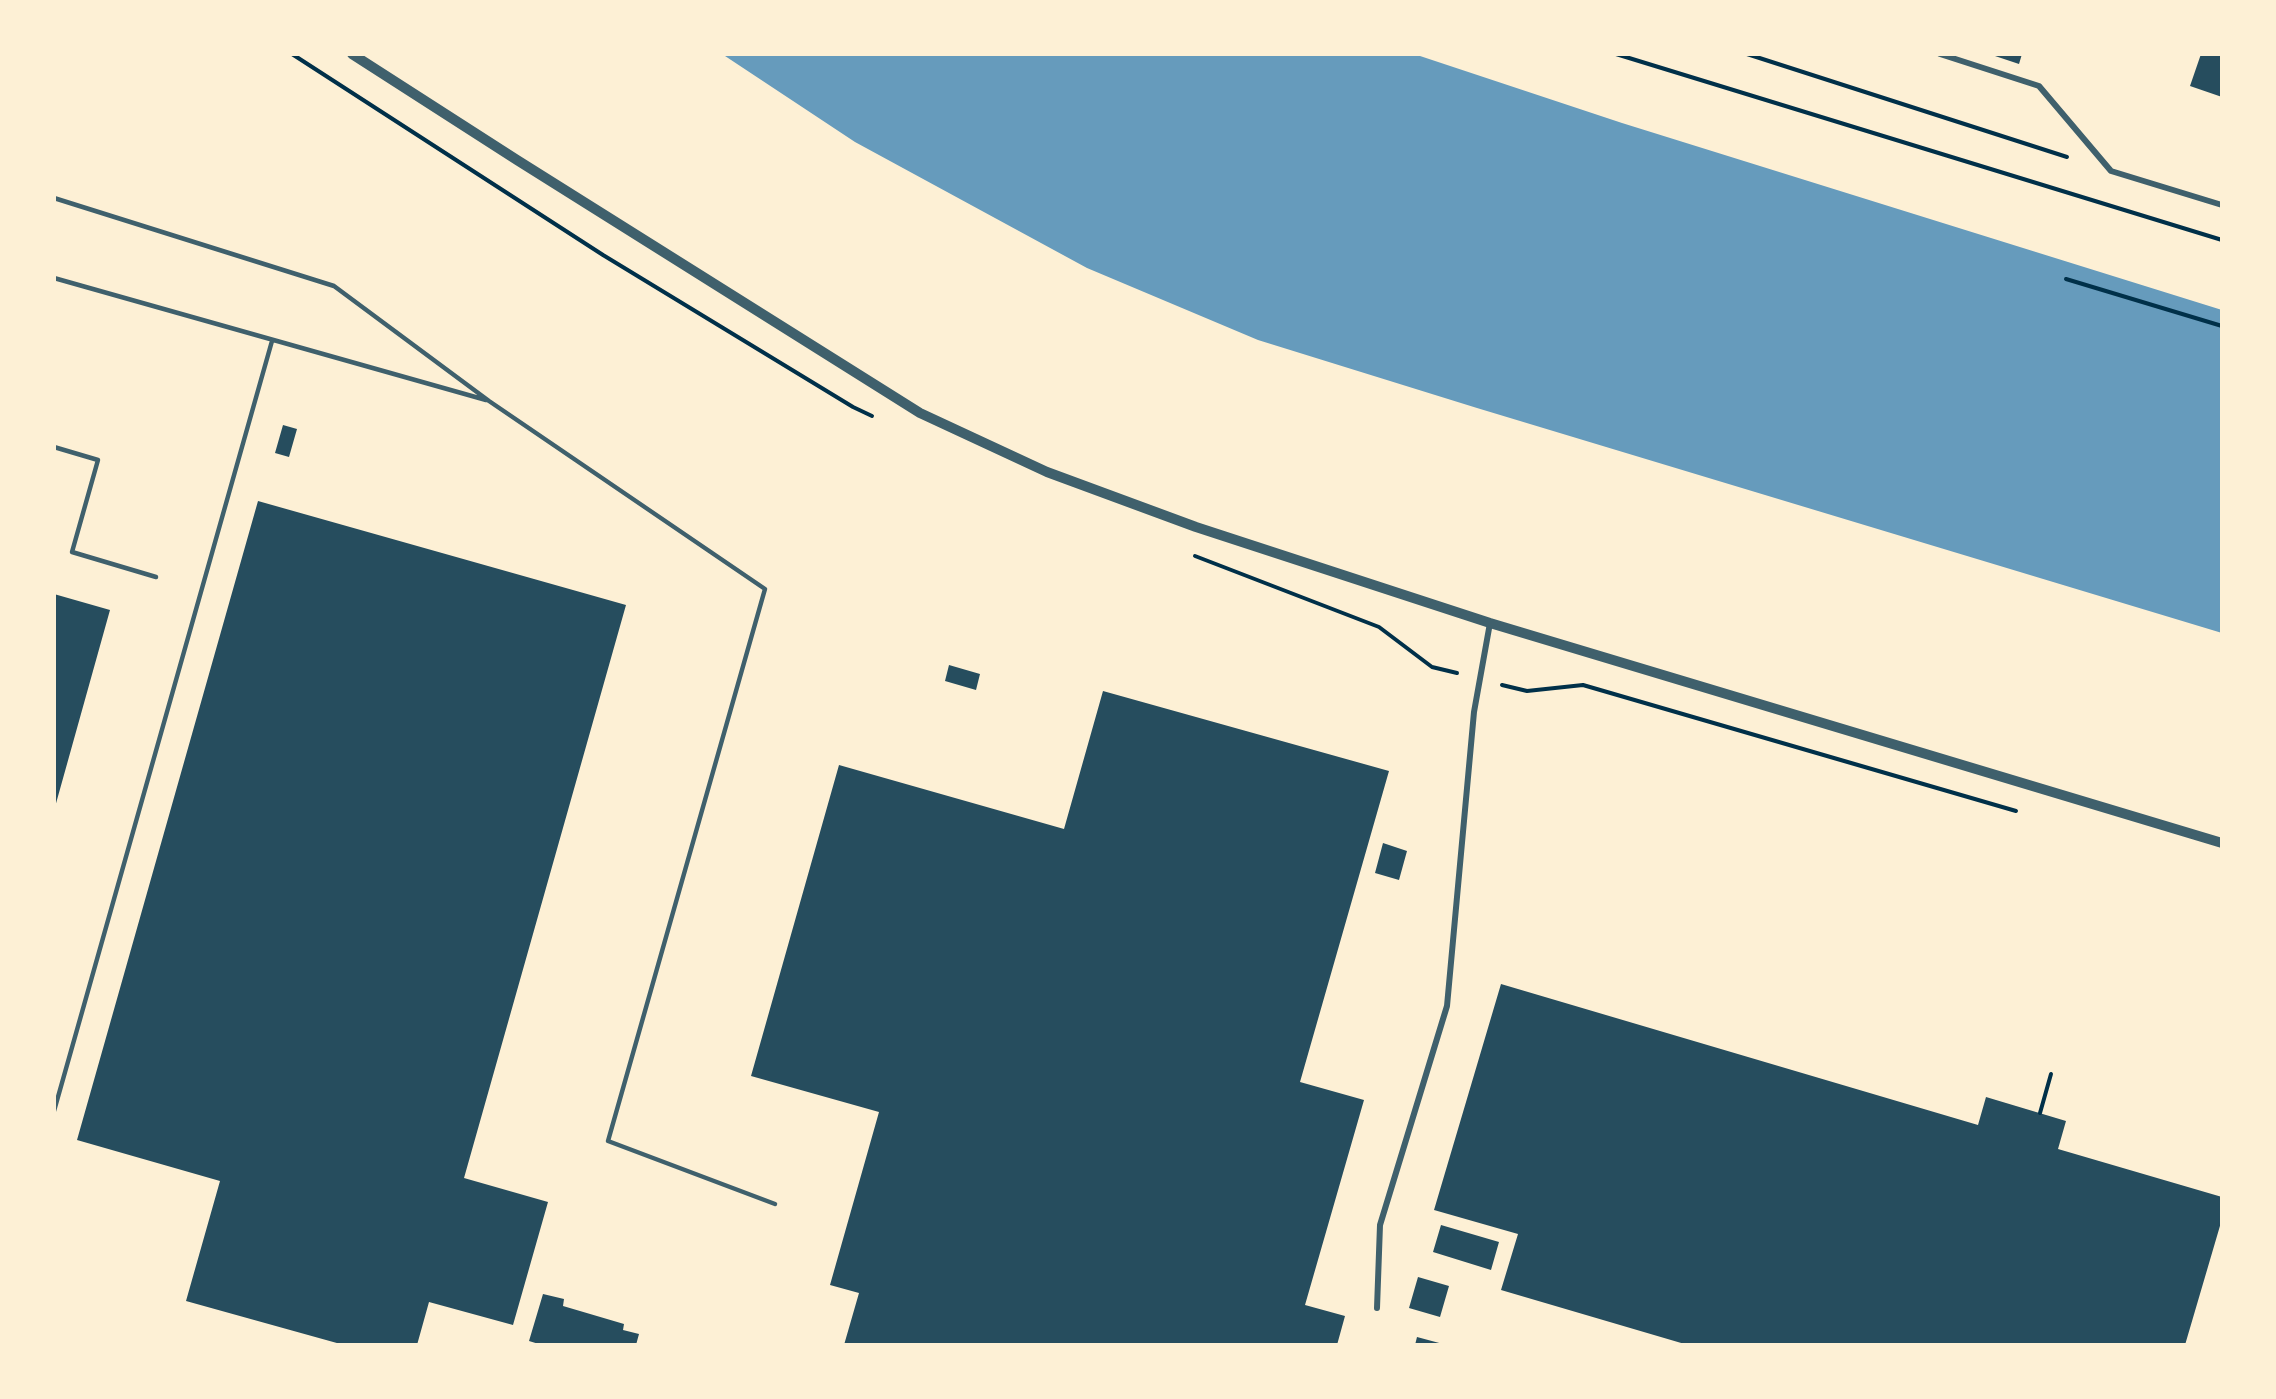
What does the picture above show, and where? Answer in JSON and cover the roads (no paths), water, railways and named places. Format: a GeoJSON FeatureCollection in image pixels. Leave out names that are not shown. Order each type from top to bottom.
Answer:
{"type":"FeatureCollection","features":[{"type":"Feature","properties":{"kind":"street"},"geometry":{"type":"LineString","coordinates":[[352,54],[920,413],[1047,472],[1185,523],[1490,623],[2222,843]]}},
{"type":"Feature","properties":{"kind":"street"},"geometry":{"type":"LineString","coordinates":[[1940,54],[2039,86],[2111,171],[2222,205]]}},
{"type":"Feature","properties":{"kind":"street"},"geometry":{"type":"LineString","coordinates":[[1377,1308],[1380,1225],[1447,1006],[1474,712],[1490,623]]}},
{"type":"Feature","properties":{"kind":"lane"},"geometry":{"type":"LineString","coordinates":[[54,198],[334,286],[489,401],[765,589],[608,1141],[775,1204]]}},
{"type":"Feature","properties":{"kind":"lane"},"geometry":{"type":"LineString","coordinates":[[54,278],[489,401]]}},
{"type":"Feature","properties":{"kind":"lane"},"geometry":{"type":"LineString","coordinates":[[54,1111],[272,341]]}},
{"type":"Feature","properties":{"kind":"lane"},"geometry":{"type":"LineString","coordinates":[[54,447],[99,460],[72,552],[156,577]]}},
{"type":"Feature","properties":{"kind":"water"},"geometry":{"type":"Polygon","coordinates":[[[722,54],[1414,54],[1622,123],[2222,310],[2222,633],[1258,340],[1087,268],[855,142],[722,54]]]}}]}
